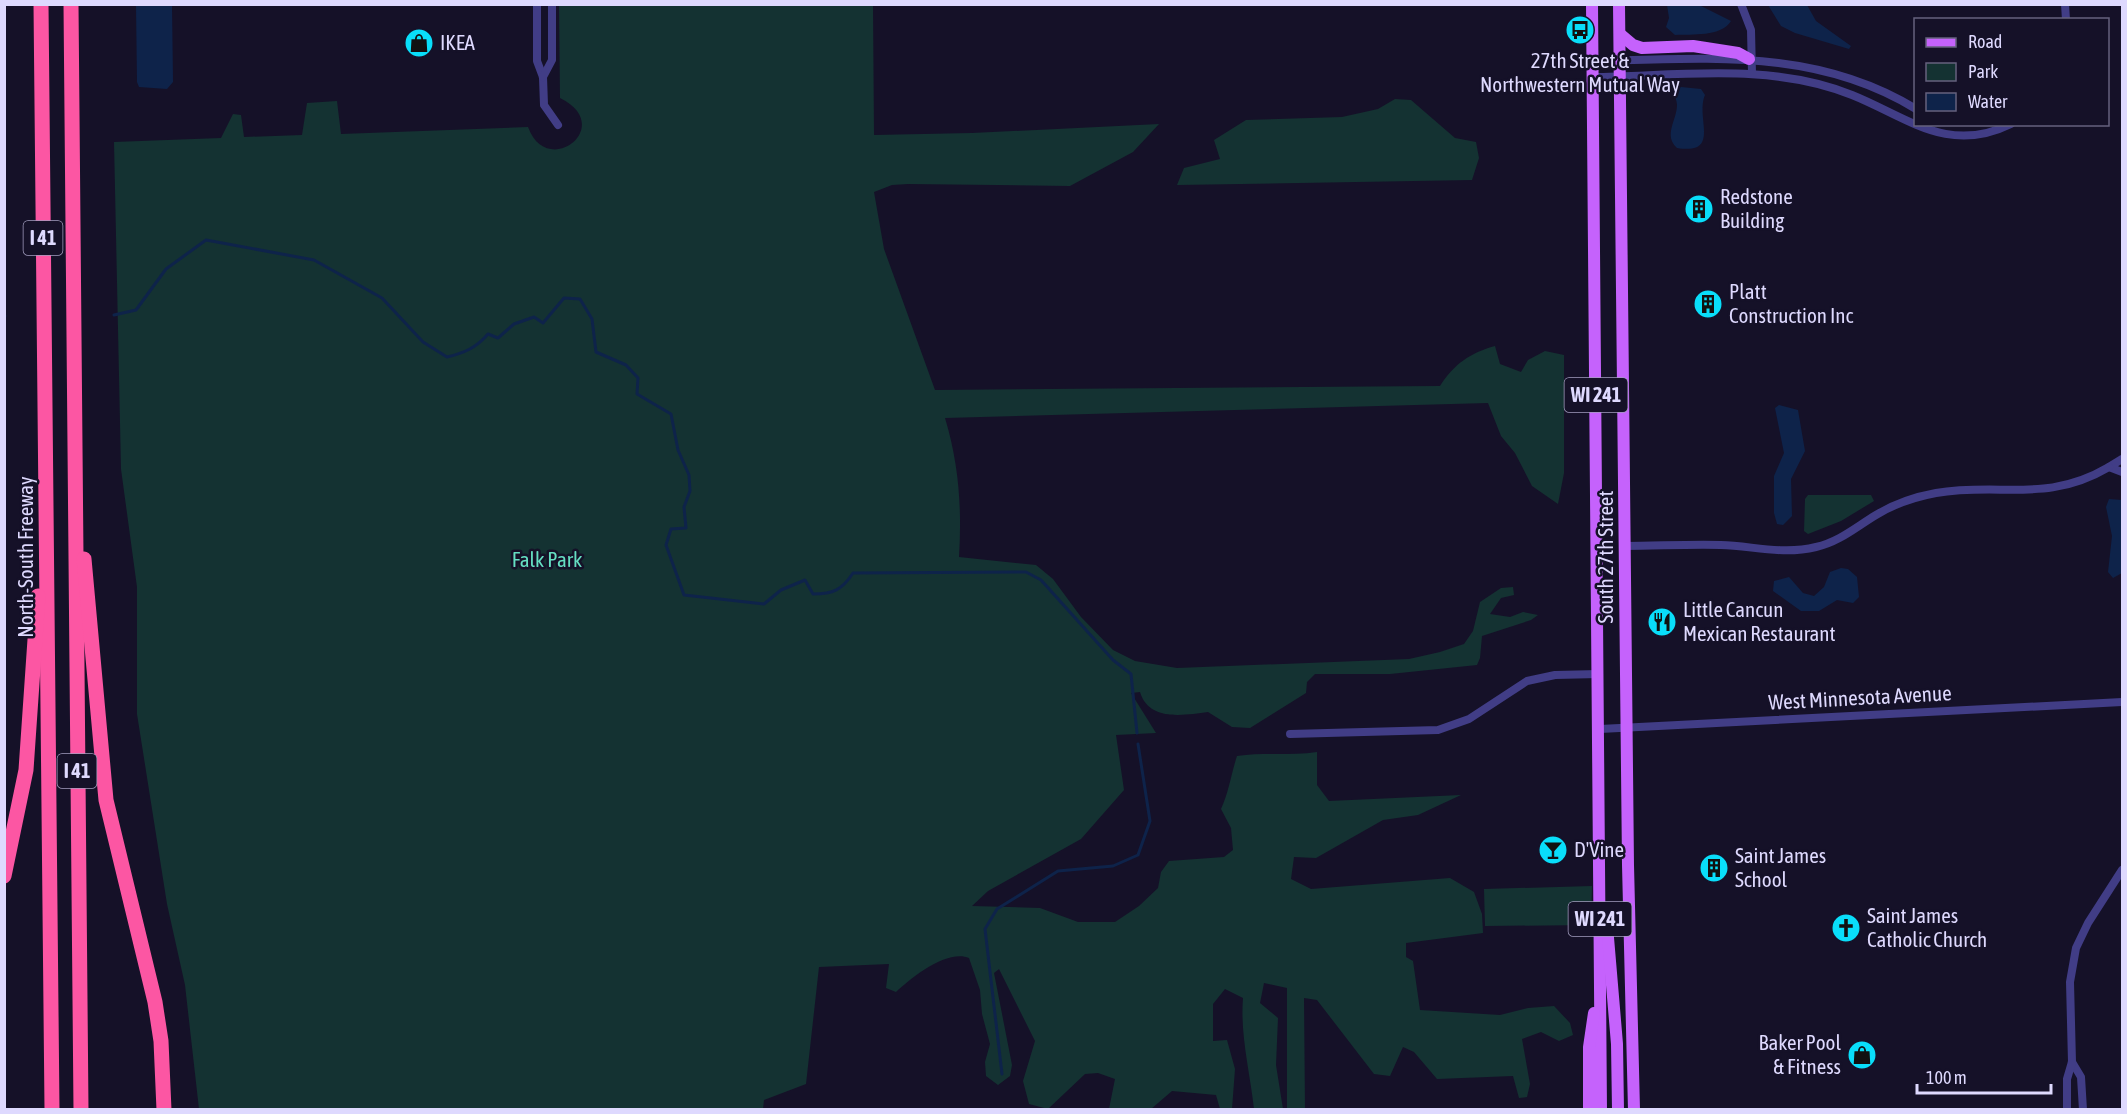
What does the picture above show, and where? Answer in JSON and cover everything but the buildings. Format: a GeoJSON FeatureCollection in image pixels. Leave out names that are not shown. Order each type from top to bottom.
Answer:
{"type":"FeatureCollection","features":[{"type":"Feature","properties":{"kind":"highway","name":"North-South Freeway"},"geometry":{"type":"LineString","coordinates":[[40,4],[52,1110]]}},
{"type":"Feature","properties":{"kind":"highway","name":"I 41"},"geometry":{"type":"LineString","coordinates":[[71,4],[81,1110]]}},
{"type":"Feature","properties":{"kind":"highway"},"geometry":{"type":"LineString","coordinates":[[74,432],[106,800],[155,1002],[161,1041],[164,1108]]}},
{"type":"Feature","properties":{"kind":"highway"},"geometry":{"type":"LineString","coordinates":[[4,876],[27,758],[46,471]]}},
{"type":"Feature","properties":{"kind":"main road","name":"South 27th Street"},"geometry":{"type":"LineString","coordinates":[[1592,4],[1600,729],[1601,1110]]}},
{"type":"Feature","properties":{"kind":"main road","name":"South 27th Street"},"geometry":{"type":"LineString","coordinates":[[1619,4],[1627,728],[1634,1110]]}},
{"type":"Feature","properties":{"kind":"main road"},"geometry":{"type":"LineString","coordinates":[[1620,34],[1633,45],[1642,48],[1693,46],[1738,53],[1751,59]]}},
{"type":"Feature","properties":{"kind":"main road"},"geometry":{"type":"LineString","coordinates":[[1601,892],[1608,927],[1617,1044],[1618,1110]]}},
{"type":"Feature","properties":{"kind":"main road"},"geometry":{"type":"LineString","coordinates":[[1589,1110],[1589,1047],[1600,970]]}},
{"type":"Feature","properties":{"kind":"street"},"geometry":{"type":"LineString","coordinates":[[537,4],[537,61],[543,77],[544,105],[558,125]]}},
{"type":"Feature","properties":{"kind":"street"},"geometry":{"type":"LineString","coordinates":[[543,77],[552,60],[552,4]]}},
{"type":"Feature","properties":{"kind":"street"},"geometry":{"type":"LineString","coordinates":[[1740,4],[1750,30],[1752,74]]}},
{"type":"Feature","properties":{"kind":"street"},"geometry":{"type":"LineString","coordinates":[[1593,61],[1751,59],[1834,72],[1860,80],[1914,109]]}},
{"type":"Feature","properties":{"kind":"street"},"geometry":{"type":"LineString","coordinates":[[1593,77],[1752,74],[1829,87],[1851,94],[1914,124]]}},
{"type":"Feature","properties":{"kind":"street"},"geometry":{"type":"LineString","coordinates":[[1918,126],[1928,131],[1967,136],[1999,130],[2007,126]]}},
{"type":"Feature","properties":{"kind":"street"},"geometry":{"type":"LineString","coordinates":[[1625,546],[1719,545],[1768,551],[1801,550],[1834,542],[1897,504],[1927,495],[1947,491],[2052,489],[2082,482],[2122,459]]}},
{"type":"Feature","properties":{"kind":"street"},"geometry":{"type":"LineString","coordinates":[[2109,467],[2122,472]]}},
{"type":"Feature","properties":{"kind":"street"},"geometry":{"type":"LineString","coordinates":[[1290,734],[1438,730],[1469,719],[1527,681],[1555,675],[1599,674]]}},
{"type":"Feature","properties":{"kind":"street","name":"West Minnesota Avenue"},"geometry":{"type":"LineString","coordinates":[[1600,729],[2122,702]]}},
{"type":"Feature","properties":{"kind":"street"},"geometry":{"type":"LineString","coordinates":[[2067,1110],[2067,1079],[2073,1062],[2070,982],[2076,948],[2088,923],[2122,870]]}},
{"type":"Feature","properties":{"kind":"street"},"geometry":{"type":"LineString","coordinates":[[2073,1062],[2080,1077],[2083,1110]]}},
{"type":"Feature","properties":{"kind":"green space","name":"Falk Park"},"geometry":{"type":"Polygon","coordinates":[[[559,5],[873,5],[874,135],[1159,124],[1133,152],[1070,186],[908,184],[892,185],[874,192],[884,249],[935,390],[1440,386],[1463,360],[1495,346],[1500,364],[1521,372],[1528,360],[1545,351],[1564,355],[1564,473],[1558,504],[1532,486],[1515,453],[1501,436],[1488,403],[945,418],[954,452],[958,487],[959,557],[1036,565],[1053,579],[1081,617],[1113,650],[1135,661],[1177,668],[1409,659],[1464,644],[1473,631],[1480,602],[1501,588],[1513,587],[1514,595],[1501,598],[1490,614],[1510,617],[1523,612],[1538,615],[1531,620],[1482,636],[1477,665],[1390,674],[1315,674],[1307,682],[1306,693],[1250,728],[1232,727],[1208,712],[1178,715],[1159,712],[1145,702],[1140,692],[1131,693],[1156,733],[1116,735],[1124,790],[1081,839],[988,891],[972,906],[1040,908],[1078,922],[1115,922],[1139,906],[1158,888],[1161,872],[1169,861],[1224,857],[1233,850],[1231,828],[1221,809],[1237,756],[1317,752],[1317,785],[1329,801],[1461,795],[1418,815],[1383,820],[1316,858],[1294,857],[1291,879],[1311,889],[1450,878],[1474,892],[1482,914],[1483,933],[1406,943],[1406,957],[1413,961],[1420,1010],[1500,1015],[1528,1008],[1554,1006],[1570,1023],[1573,1035],[1559,1041],[1541,1032],[1522,1039],[1530,1084],[1527,1097],[1519,1098],[1513,1076],[1437,1079],[1414,1052],[1403,1047],[1390,1076],[1374,1074],[1317,1000],[1304,998],[1305,1109],[1287,1109],[1287,988],[1264,983],[1260,1003],[1278,1018],[1276,1065],[1283,1109],[1254,1109],[1244,1040],[1243,998],[1225,989],[1213,1004],[1213,1041],[1227,1040],[1235,1069],[1232,1109],[1220,1109],[1216,1095],[1172,1091],[1151,1109],[1109,1109],[1115,1079],[1098,1073],[1085,1074],[1048,1109],[1029,1104],[1023,1081],[1035,1041],[999,969],[994,973],[1012,1065],[1010,1076],[998,1085],[986,1076],[985,1062],[990,1044],[982,1014],[980,990],[969,958],[960,956],[930,966],[896,992],[886,988],[889,964],[819,967],[806,1084],[764,1100],[763,1109],[199,1109],[185,985],[167,904],[137,714],[137,587],[121,469],[114,142],[221,138],[233,114],[241,115],[244,137],[302,135],[307,103],[337,101],[341,134],[528,127],[537,142],[549,149],[562,148],[572,143],[580,133],[582,122],[576,109],[560,98],[559,5]]]}},
{"type":"Feature","properties":{"kind":"green space"},"geometry":{"type":"Polygon","coordinates":[[[1395,99],[1411,100],[1455,138],[1476,142],[1479,158],[1472,180],[1177,185],[1184,168],[1220,159],[1214,140],[1246,120],[1342,117],[1378,109],[1395,99]]]}},
{"type":"Feature","properties":{"kind":"green space"},"geometry":{"type":"Polygon","coordinates":[[[1808,495],[1871,495],[1874,501],[1841,521],[1808,534],[1804,531],[1805,499],[1808,495]]]}},
{"type":"Feature","properties":{"kind":"green space"},"geometry":{"type":"Polygon","coordinates":[[[1592,886],[1591,925],[1485,926],[1484,889],[1592,886]]]}},
{"type":"Feature","properties":{"kind":"water"},"geometry":{"type":"Polygon","coordinates":[[[136,5],[172,5],[173,82],[167,89],[139,87],[137,82],[136,5]]]}},
{"type":"Feature","properties":{"kind":"water"},"geometry":{"type":"Polygon","coordinates":[[[1667,5],[1699,5],[1731,21],[1720,30],[1713,32],[1675,35],[1666,27],[1669,18],[1667,5]]]}},
{"type":"Feature","properties":{"kind":"water"},"geometry":{"type":"Polygon","coordinates":[[[1768,5],[1807,5],[1816,21],[1851,46],[1849,49],[1795,33],[1781,26],[1768,5]]]}},
{"type":"Feature","properties":{"kind":"water"},"geometry":{"type":"Polygon","coordinates":[[[1681,87],[1701,89],[1705,95],[1703,140],[1699,146],[1691,149],[1677,148],[1671,138],[1677,105],[1673,91],[1681,87]]]}},
{"type":"Feature","properties":{"kind":"water"},"geometry":{"type":"Polygon","coordinates":[[[1779,405],[1798,410],[1805,451],[1791,479],[1792,516],[1783,525],[1777,524],[1774,513],[1774,476],[1784,453],[1775,408],[1779,405]]]}},
{"type":"Feature","properties":{"kind":"water"},"geometry":{"type":"Polygon","coordinates":[[[2109,499],[2122,500],[2122,573],[2113,578],[2108,572],[2112,536],[2106,507],[2109,499]]]}},
{"type":"Feature","properties":{"kind":"water"},"geometry":{"type":"Polygon","coordinates":[[[1841,568],[1848,569],[1857,577],[1859,597],[1853,603],[1837,600],[1819,611],[1801,611],[1773,591],[1774,581],[1789,577],[1803,593],[1814,596],[1824,587],[1830,572],[1841,568]]]}},
{"type":"Feature","properties":{"kind":"waterway"},"geometry":{"type":"LineString","coordinates":[[114,315],[136,310],[166,269],[206,240],[314,260],[382,298],[423,342],[447,357],[469,349],[488,334],[498,338],[514,324],[534,317],[543,323],[564,298],[580,299],[592,319],[596,352],[626,365],[638,378],[637,394],[671,414],[678,450],[689,475],[690,491],[684,507],[686,528],[671,529],[666,545],[684,595],[764,604],[781,590],[805,580],[813,594],[832,592],[841,587],[853,573],[1026,572],[1041,580],[1113,660],[1131,674],[1137,733]]}},
{"type":"Feature","properties":{"kind":"waterway"},"geometry":{"type":"LineString","coordinates":[[1002,1074],[985,929],[997,909],[1058,871],[1113,866],[1138,855],[1150,821],[1138,744]]}},
{"type":"Feature","properties":{"kind":"place","name":"27th Street & Northwestern Mutual Way"},"geometry":{"type":"Point","coordinates":[1580,30]}},
{"type":"Feature","properties":{"kind":"place","name":"IKEA"},"geometry":{"type":"Point","coordinates":[419,43]}},
{"type":"Feature","properties":{"kind":"place","name":"Redstone Building"},"geometry":{"type":"Point","coordinates":[1699,209]}},
{"type":"Feature","properties":{"kind":"place","name":"Platt Construction Inc"},"geometry":{"type":"Point","coordinates":[1708,304]}},
{"type":"Feature","properties":{"kind":"place","name":"Little Cancun Mexican Restaurant"},"geometry":{"type":"Point","coordinates":[1662,622]}},
{"type":"Feature","properties":{"kind":"place","name":"D'Vine"},"geometry":{"type":"Point","coordinates":[1553,850]}},
{"type":"Feature","properties":{"kind":"place","name":"Saint James School"},"geometry":{"type":"Point","coordinates":[1714,868]}},
{"type":"Feature","properties":{"kind":"place","name":"Saint James Catholic Church"},"geometry":{"type":"Point","coordinates":[1846,928]}},
{"type":"Feature","properties":{"kind":"place","name":"Baker Pool & Fitness"},"geometry":{"type":"Point","coordinates":[1862,1055]}}]}
